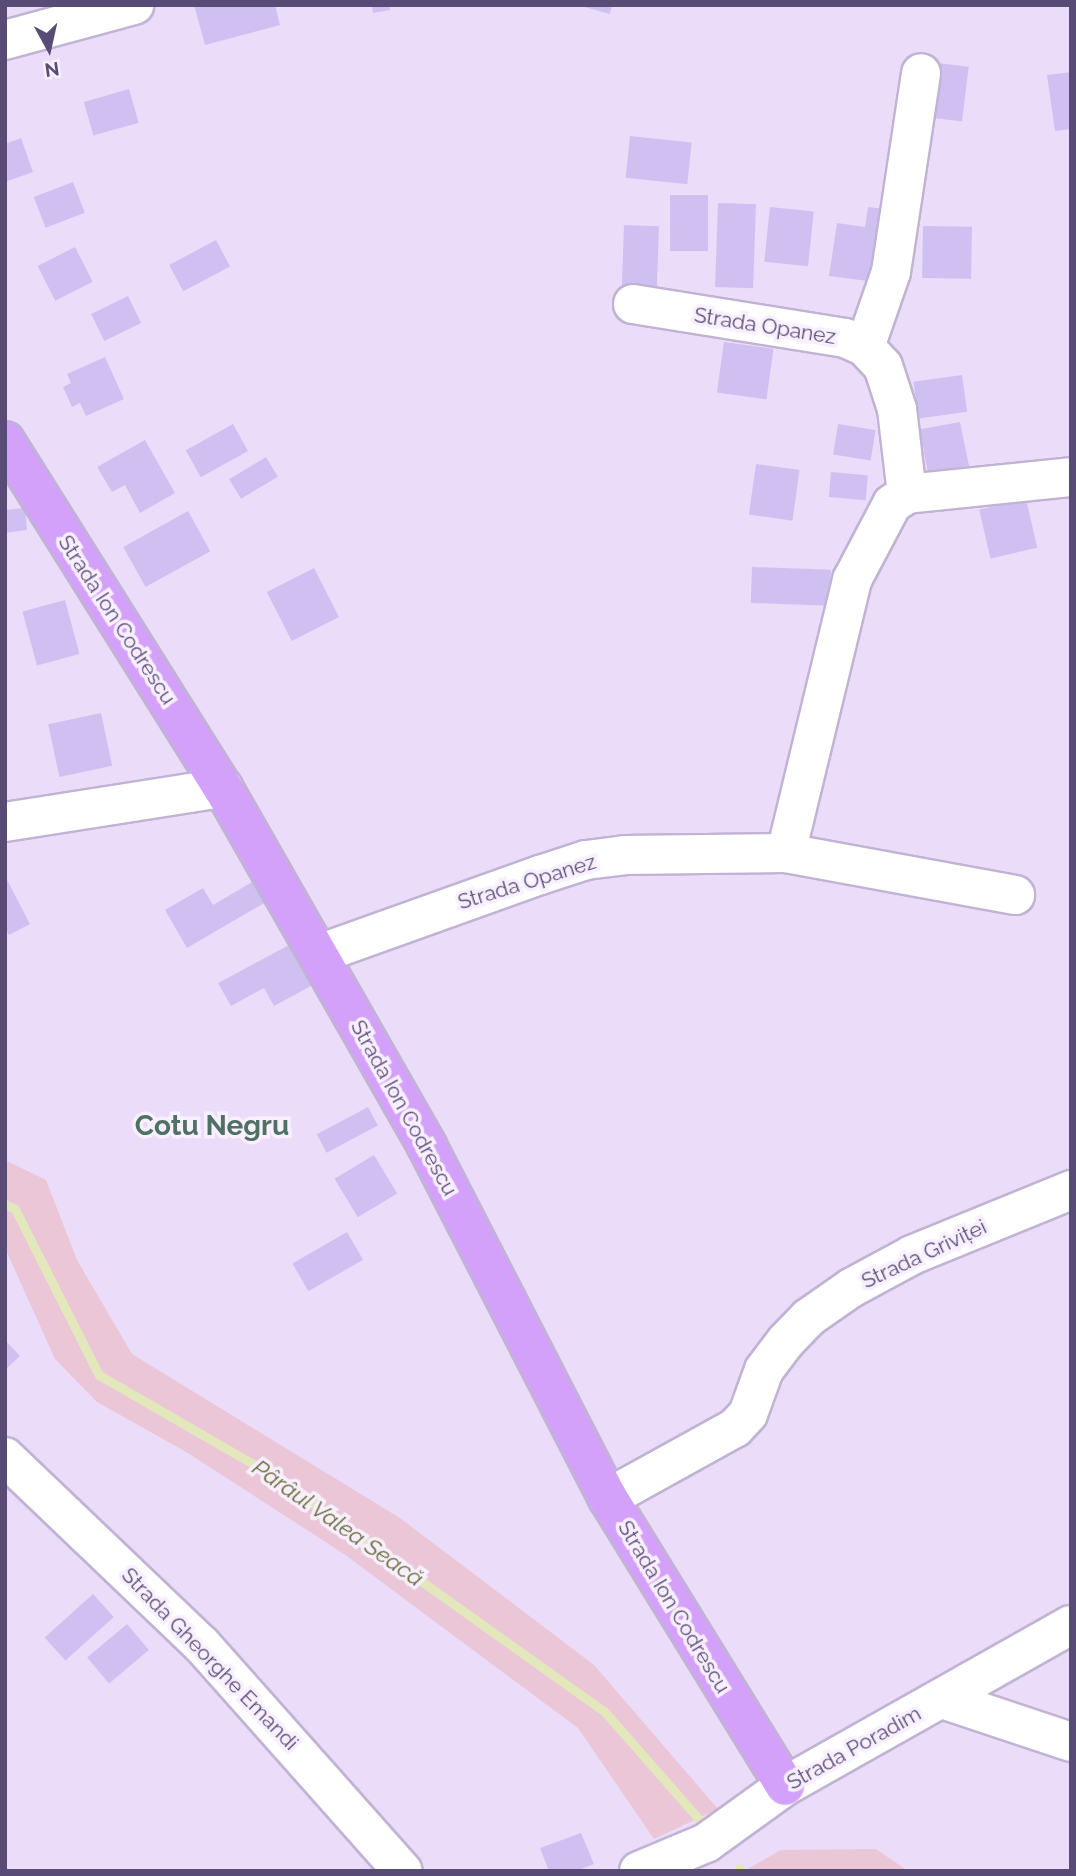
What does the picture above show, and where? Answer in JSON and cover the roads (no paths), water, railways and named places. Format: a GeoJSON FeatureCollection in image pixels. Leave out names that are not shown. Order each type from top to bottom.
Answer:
{"type":"FeatureCollection","features":[{"type":"Feature","properties":{"kind":"main road","name":"Strada Ion Codrescu"},"geometry":{"type":"LineString","coordinates":[[5,441],[223,788],[427,1146],[608,1498],[785,1786]]}},
{"type":"Feature","properties":{"kind":"street"},"geometry":{"type":"LineString","coordinates":[[5,40],[134,5]]}},
{"type":"Feature","properties":{"kind":"street"},"geometry":{"type":"LineString","coordinates":[[865,347],[891,272],[921,72]]}},
{"type":"Feature","properties":{"kind":"street","name":"Strada Opanez"},"geometry":{"type":"LineString","coordinates":[[633,304],[845,338],[865,347],[883,366],[897,409],[907,494]]}},
{"type":"Feature","properties":{"kind":"street"},"geometry":{"type":"LineString","coordinates":[[786,853],[852,580],[874,531],[892,504],[907,494],[1071,477]]}},
{"type":"Feature","properties":{"kind":"street"},"geometry":{"type":"LineString","coordinates":[[5,822],[223,788]]}},
{"type":"Feature","properties":{"kind":"street","name":"Strada Opanez"},"geometry":{"type":"LineString","coordinates":[[318,954],[586,860],[624,855],[786,853],[1014,895]]}},
{"type":"Feature","properties":{"kind":"street","name":"Strada Griviței"},"geometry":{"type":"LineString","coordinates":[[608,1498],[735,1428],[748,1414],[764,1370],[786,1341],[808,1318],[851,1289],[912,1255],[1071,1190]]}},
{"type":"Feature","properties":{"kind":"street","name":"Strada Gheorghe Emandi"},"geometry":{"type":"LineString","coordinates":[[5,1457],[202,1645],[403,1871]]}},
{"type":"Feature","properties":{"kind":"street","name":"Strada Poradim"},"geometry":{"type":"LineString","coordinates":[[639,1871],[706,1843],[785,1786],[1071,1625]]}},
{"type":"Feature","properties":{"kind":"street"},"geometry":{"type":"LineString","coordinates":[[942,1699],[1071,1742]]}},
{"type":"Feature","properties":{"kind":"waterway","name":"Pârâul Valea Seacă"},"geometry":{"type":"LineString","coordinates":[[5,1204],[15,1209],[99,1375],[274,1476],[604,1711],[705,1826]]}},
{"type":"Feature","properties":{"kind":"district","name":"Cotu Negru"},"geometry":{"type":"Point","coordinates":[212,1126]}}]}
